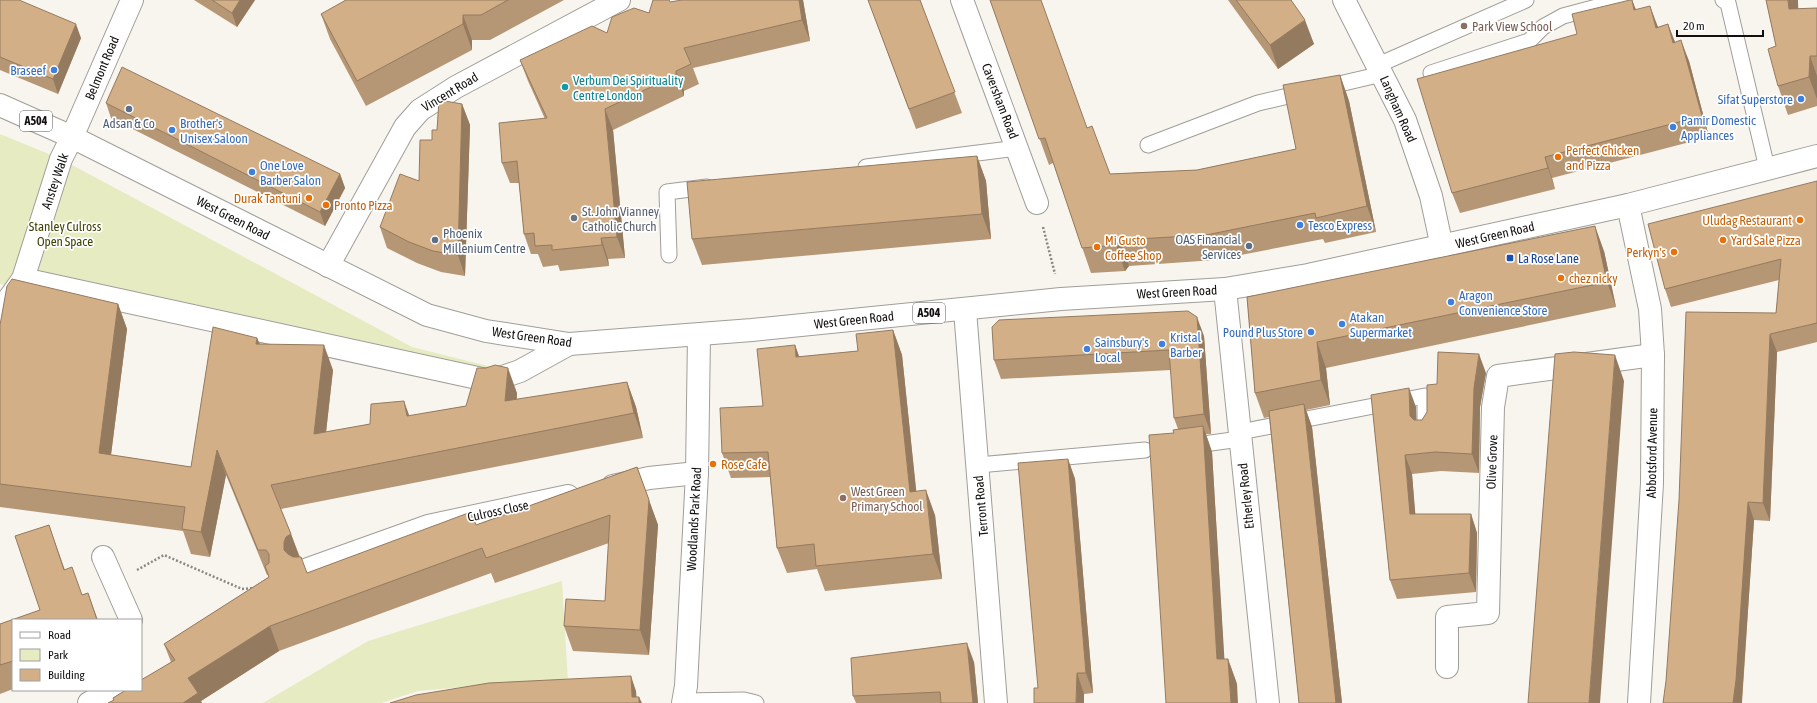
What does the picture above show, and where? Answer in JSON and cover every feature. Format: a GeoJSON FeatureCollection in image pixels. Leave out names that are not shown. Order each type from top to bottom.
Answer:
{"type":"FeatureCollection","features":[{"type":"Feature","properties":{"kind":"street","name":"Belmont Road"},"geometry":{"type":"LineString","coordinates":[[72,137],[132,0]]}},
{"type":"Feature","properties":{"kind":"street","name":"Vincent Road"},"geometry":{"type":"LineString","coordinates":[[328,266],[405,127],[420,110],[456,87],[619,0]]}},
{"type":"Feature","properties":{"kind":"street","name":"Caversham Road"},"geometry":{"type":"LineString","coordinates":[[962,0],[1018,148],[1037,203]]}},
{"type":"Feature","properties":{"kind":"street","name":"Langham Road"},"geometry":{"type":"LineString","coordinates":[[1344,0],[1405,120],[1431,196],[1442,247]]}},
{"type":"Feature","properties":{"kind":"street","name":"West Green Road"},"geometry":{"type":"LineString","coordinates":[[0,104],[72,137],[427,315],[486,331],[569,344],[699,335],[965,310],[1061,299],[1225,289],[1308,275],[1442,247],[1628,205],[1817,156]]}},
{"type":"Feature","properties":{"kind":"street","name":"Anstey Walk"},"geometry":{"type":"LineString","coordinates":[[0,311],[22,279],[61,160],[72,137]]}},
{"type":"Feature","properties":{"kind":"street","name":"Abbotsford Avenue"},"geometry":{"type":"LineString","coordinates":[[1628,205],[1650,310],[1653,355],[1652,483],[1639,703]]}},
{"type":"Feature","properties":{"kind":"street"},"geometry":{"type":"LineString","coordinates":[[22,279],[491,381],[520,371],[569,344]]}},
{"type":"Feature","properties":{"kind":"street","name":"Etherley Road"},"geometry":{"type":"LineString","coordinates":[[1225,289],[1268,703]]}},
{"type":"Feature","properties":{"kind":"street","name":"Terront Road"},"geometry":{"type":"LineString","coordinates":[[965,310],[996,703]]}},
{"type":"Feature","properties":{"kind":"street","name":"Woodlands Park Road"},"geometry":{"type":"LineString","coordinates":[[683,702],[686,686],[697,473],[699,335]]}},
{"type":"Feature","properties":{"kind":"street","name":"Olive Grove"},"geometry":{"type":"LineString","coordinates":[[1447,667],[1447,617],[1488,613],[1493,407],[1498,376],[1653,355]]}},
{"type":"Feature","properties":{"kind":"street","name":"Culross Close"},"geometry":{"type":"LineString","coordinates":[[305,570],[428,526],[649,478],[697,473]]}},
{"type":"Feature","properties":{"kind":"street"},"geometry":{"type":"LineString","coordinates":[[103,557],[131,619]]}},
{"type":"Feature","properties":{"kind":"street"},"geometry":{"type":"LineString","coordinates":[[88,703],[110,691]]}},
{"type":"Feature","properties":{"kind":"lane"},"geometry":{"type":"LineString","coordinates":[[1148,145],[1258,103],[1380,69],[1526,0]]}},
{"type":"Feature","properties":{"kind":"lane"},"geometry":{"type":"LineString","coordinates":[[1431,73],[1529,41],[1543,27],[1563,16],[1623,0]]}},
{"type":"Feature","properties":{"kind":"lane"},"geometry":{"type":"LineString","coordinates":[[1723,0],[1728,3],[1767,168]]}},
{"type":"Feature","properties":{"kind":"lane"},"geometry":{"type":"LineString","coordinates":[[854,168],[1018,148]]}},
{"type":"Feature","properties":{"kind":"lane"},"geometry":{"type":"LineString","coordinates":[[670,255],[667,192],[721,185]]}},
{"type":"Feature","properties":{"kind":"lane"},"geometry":{"type":"LineString","coordinates":[[1176,447],[1240,436],[1426,396],[1425,431]]}},
{"type":"Feature","properties":{"kind":"lane"},"geometry":{"type":"LineString","coordinates":[[978,465],[1145,450]]}},
{"type":"Feature","properties":{"kind":"lane"},"geometry":{"type":"LineString","coordinates":[[683,702],[744,700],[756,703]]}},
{"type":"Feature","properties":{"kind":"path"},"geometry":{"type":"LineString","coordinates":[[1037,203],[1061,299]]}},
{"type":"Feature","properties":{"kind":"path"},"geometry":{"type":"LineString","coordinates":[[114,583],[164,555],[242,589],[257,588]]}},
{"type":"Feature","properties":{"kind":"green space","name":"Stanley Culross Open Space"},"geometry":{"type":"Polygon","coordinates":[[[0,134],[61,159],[412,347],[512,372],[504,395],[0,284],[0,134]]]}},
{"type":"Feature","properties":{"kind":"green space"},"geometry":{"type":"Polygon","coordinates":[[[562,581],[568,682],[487,685],[418,691],[381,703],[263,703],[368,641],[562,581]]]}},
{"type":"Feature","properties":{"kind":"building"},"geometry":{"type":"Polygon","coordinates":[[[0,0],[19,0],[76,24],[53,79],[0,57],[0,0]]]}},
{"type":"Feature","properties":{"kind":"building"},"geometry":{"type":"Polygon","coordinates":[[[212,0],[240,0],[232,13],[212,0]]]}},
{"type":"Feature","properties":{"kind":"building"},"geometry":{"type":"Polygon","coordinates":[[[346,0],[508,0],[481,15],[463,15],[463,24],[357,81],[321,14],[346,0]]]}},
{"type":"Feature","properties":{"kind":"building"},"geometry":{"type":"Polygon","coordinates":[[[653,0],[669,0],[670,2],[682,0],[799,0],[802,20],[684,48],[691,64],[676,71],[676,75],[605,109],[617,237],[601,238],[602,245],[552,250],[552,245],[535,246],[534,233],[524,234],[517,161],[502,163],[499,123],[547,118],[520,60],[592,26],[607,33],[612,17],[634,8],[649,13],[653,0]]]}},
{"type":"Feature","properties":{"kind":"building"},"geometry":{"type":"Polygon","coordinates":[[[868,0],[920,0],[955,92],[909,109],[868,0]]]}},
{"type":"Feature","properties":{"kind":"building"},"geometry":{"type":"Polygon","coordinates":[[[990,0],[1041,0],[1087,128],[1092,126],[1110,174],[1197,170],[1296,149],[1283,85],[1340,75],[1367,206],[1316,218],[1315,213],[1206,235],[1120,240],[1116,245],[1082,248],[1045,138],[1039,139],[990,0]]]}},
{"type":"Feature","properties":{"kind":"building"},"geometry":{"type":"Polygon","coordinates":[[[1236,0],[1291,0],[1305,20],[1270,45],[1236,0]]]}},
{"type":"Feature","properties":{"kind":"building"},"geometry":{"type":"Polygon","coordinates":[[[1632,0],[1634,10],[1650,6],[1656,28],[1668,24],[1673,43],[1681,40],[1702,116],[1545,157],[1548,168],[1452,193],[1417,79],[1577,34],[1572,14],[1632,0]]]}},
{"type":"Feature","properties":{"kind":"building"},"geometry":{"type":"Polygon","coordinates":[[[1766,0],[1788,0],[1789,9],[1817,8],[1817,56],[1810,56],[1809,77],[1778,86],[1768,49],[1776,46],[1766,0]]]}},
{"type":"Feature","properties":{"kind":"building"},"geometry":{"type":"Polygon","coordinates":[[[122,67],[340,174],[320,212],[106,103],[122,67]]]}},
{"type":"Feature","properties":{"kind":"building"},"geometry":{"type":"Polygon","coordinates":[[[439,100],[462,104],[458,255],[433,251],[409,242],[380,227],[400,174],[419,181],[420,140],[432,140],[432,130],[437,130],[439,100]]]}},
{"type":"Feature","properties":{"kind":"building"},"geometry":{"type":"Polygon","coordinates":[[[977,156],[982,214],[692,239],[687,182],[977,156]]]}},
{"type":"Feature","properties":{"kind":"building"},"geometry":{"type":"Polygon","coordinates":[[[1817,181],[1817,323],[1770,334],[1763,503],[1748,502],[1736,680],[1733,703],[1663,703],[1666,681],[1679,500],[1686,312],[1776,313],[1781,259],[1665,289],[1648,224],[1817,181]]]}},
{"type":"Feature","properties":{"kind":"building"},"geometry":{"type":"Polygon","coordinates":[[[1595,226],[1607,282],[1317,342],[1321,380],[1255,393],[1247,297],[1595,226]]]}},
{"type":"Feature","properties":{"kind":"building"},"geometry":{"type":"Polygon","coordinates":[[[12,279],[118,304],[99,453],[191,467],[213,327],[257,338],[256,344],[324,345],[314,434],[370,424],[371,404],[404,401],[407,416],[466,406],[477,368],[486,368],[495,365],[508,368],[505,401],[627,382],[634,413],[271,485],[291,534],[286,537],[284,542],[284,550],[293,557],[301,557],[307,573],[471,512],[476,525],[637,467],[649,500],[640,630],[564,626],[566,599],[605,601],[610,515],[486,558],[482,548],[270,626],[188,678],[198,693],[183,703],[108,703],[124,691],[142,691],[142,679],[175,660],[164,644],[269,577],[265,566],[269,563],[269,554],[266,550],[258,550],[217,450],[201,532],[182,529],[185,507],[0,484],[0,325],[7,286],[12,279]]]}},
{"type":"Feature","properties":{"kind":"building"},"geometry":{"type":"Polygon","coordinates":[[[1188,311],[1197,317],[1204,414],[1174,418],[1169,350],[994,360],[992,327],[999,320],[1188,311]]]}},
{"type":"Feature","properties":{"kind":"building"},"geometry":{"type":"Polygon","coordinates":[[[893,330],[910,492],[926,490],[933,554],[816,566],[814,544],[777,548],[768,452],[722,453],[720,408],[763,406],[757,349],[795,345],[796,357],[858,351],[856,334],[893,330]]]}},
{"type":"Feature","properties":{"kind":"building"},"geometry":{"type":"Polygon","coordinates":[[[1438,352],[1479,354],[1474,388],[1472,454],[1435,452],[1405,455],[1410,514],[1471,514],[1469,573],[1390,580],[1371,395],[1409,388],[1410,416],[1414,420],[1422,420],[1427,412],[1427,385],[1437,384],[1438,352]]]}},
{"type":"Feature","properties":{"kind":"building"},"geometry":{"type":"Polygon","coordinates":[[[1574,352],[1615,355],[1589,703],[1528,703],[1555,354],[1574,352]]]}},
{"type":"Feature","properties":{"kind":"building"},"geometry":{"type":"Polygon","coordinates":[[[1304,404],[1336,703],[1299,703],[1269,411],[1304,404]]]}},
{"type":"Feature","properties":{"kind":"building"},"geometry":{"type":"Polygon","coordinates":[[[1203,426],[1217,659],[1228,659],[1231,703],[1166,703],[1149,435],[1174,433],[1173,430],[1203,426]]]}},
{"type":"Feature","properties":{"kind":"building"},"geometry":{"type":"Polygon","coordinates":[[[1068,459],[1086,673],[1077,673],[1076,703],[1034,703],[1034,688],[1038,688],[1018,463],[1068,459]]]}},
{"type":"Feature","properties":{"kind":"building"},"geometry":{"type":"Polygon","coordinates":[[[49,525],[64,570],[72,567],[82,595],[88,593],[97,619],[14,619],[40,610],[15,536],[49,525]]]}},
{"type":"Feature","properties":{"kind":"building"},"geometry":{"type":"Polygon","coordinates":[[[12,620],[12,661],[0,665],[0,624],[12,620]]]}},
{"type":"Feature","properties":{"kind":"building"},"geometry":{"type":"Polygon","coordinates":[[[967,643],[973,703],[941,703],[940,692],[853,696],[851,658],[967,643]]]}},
{"type":"Feature","properties":{"kind":"building"},"geometry":{"type":"Polygon","coordinates":[[[631,676],[632,697],[639,697],[639,703],[390,703],[416,695],[489,683],[631,676]]]}},
{"type":"Feature","properties":{"kind":"place","name":"Park View School"},"geometry":{"type":"Point","coordinates":[1464,26]}},
{"type":"Feature","properties":{"kind":"place","name":"Braseef"},"geometry":{"type":"Point","coordinates":[54,70]}},
{"type":"Feature","properties":{"kind":"place","name":"Verbum Dei Spirituality Centre London"},"geometry":{"type":"Point","coordinates":[565,87]}},
{"type":"Feature","properties":{"kind":"place","name":"Sifat Superstore"},"geometry":{"type":"Point","coordinates":[1801,99]}},
{"type":"Feature","properties":{"kind":"place","name":"Adsan & Co"},"geometry":{"type":"Point","coordinates":[129,109]}},
{"type":"Feature","properties":{"kind":"place","name":"Pamir Domestic Appliances"},"geometry":{"type":"Point","coordinates":[1673,127]}},
{"type":"Feature","properties":{"kind":"place","name":"Brother's Unisex Saloon"},"geometry":{"type":"Point","coordinates":[172,130]}},
{"type":"Feature","properties":{"kind":"place","name":"Perfect Chicken and Pizza"},"geometry":{"type":"Point","coordinates":[1558,157]}},
{"type":"Feature","properties":{"kind":"place","name":"One Love Barber Salon"},"geometry":{"type":"Point","coordinates":[252,172]}},
{"type":"Feature","properties":{"kind":"place","name":"Durak Tantuni"},"geometry":{"type":"Point","coordinates":[309,198]}},
{"type":"Feature","properties":{"kind":"place","name":"Pronto Pizza"},"geometry":{"type":"Point","coordinates":[326,205]}},
{"type":"Feature","properties":{"kind":"place","name":"St. John Vianney Catholic Church"},"geometry":{"type":"Point","coordinates":[574,218]}},
{"type":"Feature","properties":{"kind":"place","name":"Uludag Restaurant"},"geometry":{"type":"Point","coordinates":[1800,220]}},
{"type":"Feature","properties":{"kind":"place","name":"Tesco Express"},"geometry":{"type":"Point","coordinates":[1300,225]}},
{"type":"Feature","properties":{"kind":"place","name":"Phoenix Millenium Centre"},"geometry":{"type":"Point","coordinates":[435,240]}},
{"type":"Feature","properties":{"kind":"place","name":"Yard Sale Pizza"},"geometry":{"type":"Point","coordinates":[1723,240]}},
{"type":"Feature","properties":{"kind":"place","name":"OAS Financial Services"},"geometry":{"type":"Point","coordinates":[1249,246]}},
{"type":"Feature","properties":{"kind":"place","name":"Mi Gusto Coffee Shop"},"geometry":{"type":"Point","coordinates":[1097,247]}},
{"type":"Feature","properties":{"kind":"place","name":"Perkyn's"},"geometry":{"type":"Point","coordinates":[1674,252]}},
{"type":"Feature","properties":{"kind":"place","name":"La Rose Lane"},"geometry":{"type":"Point","coordinates":[1510,258]}},
{"type":"Feature","properties":{"kind":"place","name":"chez nicky"},"geometry":{"type":"Point","coordinates":[1561,278]}},
{"type":"Feature","properties":{"kind":"place","name":"Aragon Convenience Store"},"geometry":{"type":"Point","coordinates":[1451,302]}},
{"type":"Feature","properties":{"kind":"place","name":"Atakan Supermarket"},"geometry":{"type":"Point","coordinates":[1342,324]}},
{"type":"Feature","properties":{"kind":"place","name":"Pound Plus Store"},"geometry":{"type":"Point","coordinates":[1311,332]}},
{"type":"Feature","properties":{"kind":"place","name":"Kristal Barber"},"geometry":{"type":"Point","coordinates":[1162,344]}},
{"type":"Feature","properties":{"kind":"place","name":"Sainsbury's Local"},"geometry":{"type":"Point","coordinates":[1087,349]}},
{"type":"Feature","properties":{"kind":"place","name":"Rose Cafe"},"geometry":{"type":"Point","coordinates":[713,464]}},
{"type":"Feature","properties":{"kind":"place","name":"West Green Primary School"},"geometry":{"type":"Point","coordinates":[843,498]}}]}
